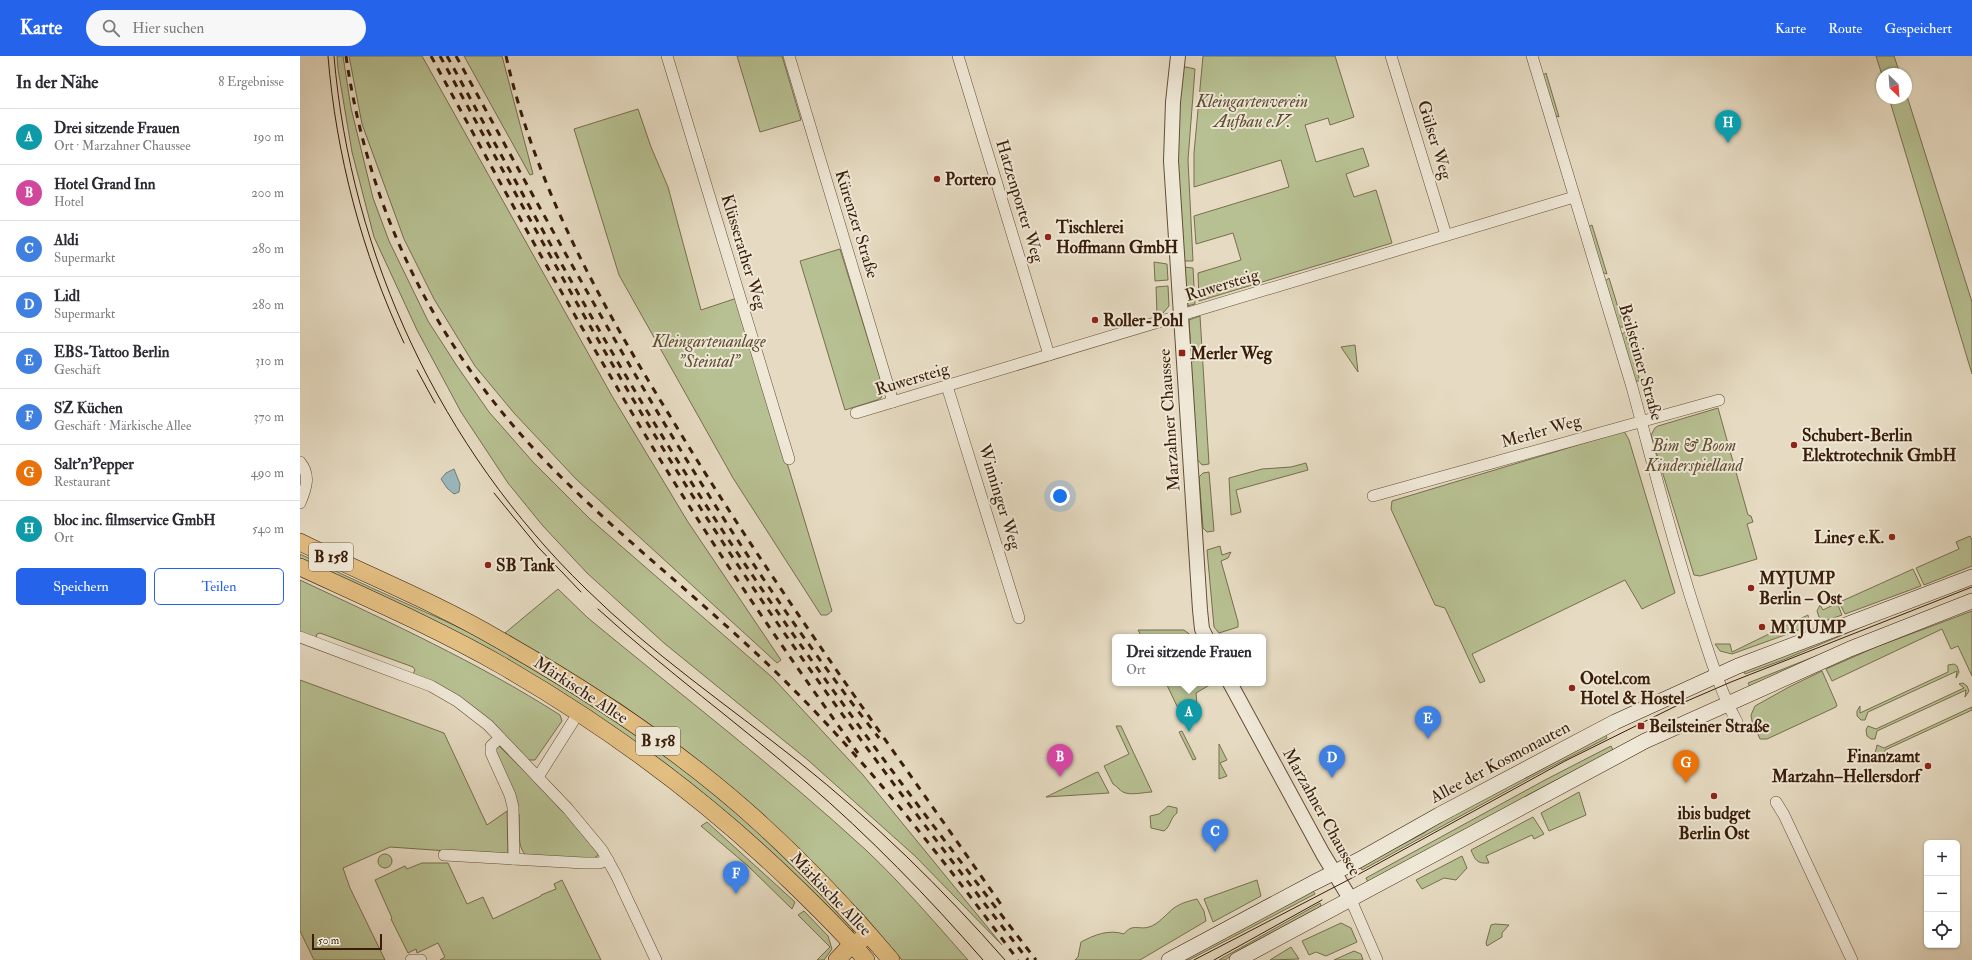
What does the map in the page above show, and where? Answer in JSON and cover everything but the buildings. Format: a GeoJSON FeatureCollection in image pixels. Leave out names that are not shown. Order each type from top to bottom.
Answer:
{"type":"FeatureCollection","features":[{"type":"Feature","properties":{"kind":"main road","name":"Märkische Allee"},"geometry":{"type":"LineString","coordinates":[[300,542],[497,638],[570,681],[624,717],[705,777],[761,824],[816,876],[891,960]]}},
{"type":"Feature","properties":{"kind":"main road","name":"Märkische Allee"},"geometry":{"type":"LineString","coordinates":[[300,567],[461,644],[579,712],[640,754],[708,808],[770,862],[859,954]]}},
{"type":"Feature","properties":{"kind":"main road","name":"Allee der Kosmonauten"},"geometry":{"type":"LineString","coordinates":[[1169,960],[1615,722],[1716,675],[1972,577]]}},
{"type":"Feature","properties":{"kind":"main road"},"geometry":{"type":"LineString","coordinates":[[1237,960],[1645,741],[1850,648],[1972,601]]}},
{"type":"Feature","properties":{"kind":"main road"},"geometry":{"type":"LineString","coordinates":[[836,960],[859,954],[870,935]]}},
{"type":"Feature","properties":{"kind":"street","name":"Klüsserather Weg"},"geometry":{"type":"LineString","coordinates":[[667,56],[789,459]]}},
{"type":"Feature","properties":{"kind":"street","name":"Kürenzer Straße"},"geometry":{"type":"LineString","coordinates":[[788,56],[893,402]]}},
{"type":"Feature","properties":{"kind":"street","name":"Hatzenporter Weg"},"geometry":{"type":"LineString","coordinates":[[958,56],[1049,355]]}},
{"type":"Feature","properties":{"kind":"street","name":"Marzahner Chaussee"},"geometry":{"type":"LineString","coordinates":[[1178,56],[1173,102],[1171,161],[1200,610],[1202,629],[1204,634]]}},
{"type":"Feature","properties":{"kind":"street","name":"Gülser Weg"},"geometry":{"type":"LineString","coordinates":[[1391,56],[1446,235]]}},
{"type":"Feature","properties":{"kind":"street","name":"Beilsteiner Straße"},"geometry":{"type":"LineString","coordinates":[[1532,56],[1632,387],[1690,595],[1716,675],[1737,722]]}},
{"type":"Feature","properties":{"kind":"street","name":"Ruwersteig"},"geometry":{"type":"LineString","coordinates":[[856,413],[1574,197]]}},
{"type":"Feature","properties":{"kind":"street","name":"Winninger Weg"},"geometry":{"type":"LineString","coordinates":[[948,386],[1019,618]]}},
{"type":"Feature","properties":{"kind":"street","name":"Merler Weg"},"geometry":{"type":"LineString","coordinates":[[1373,496],[1640,420],[1652,419],[1719,400]]}},
{"type":"Feature","properties":{"kind":"street"},"geometry":{"type":"LineString","coordinates":[[300,462],[304,468],[307,483],[300,503]]}},
{"type":"Feature","properties":{"kind":"street"},"geometry":{"type":"LineString","coordinates":[[300,637],[431,686],[471,711],[538,776],[591,836],[608,860],[656,960]]}},
{"type":"Feature","properties":{"kind":"street","name":"Marzahner Chaussee"},"geometry":{"type":"LineString","coordinates":[[1232,686],[1323,854],[1351,900],[1377,960]]}},
{"type":"Feature","properties":{"kind":"street","name":"Märkische Allee"},"geometry":{"type":"LineString","coordinates":[[538,776],[579,712]]}},
{"type":"Feature","properties":{"kind":"street"},"geometry":{"type":"LineString","coordinates":[[500,738],[491,746],[491,753],[510,795],[513,807],[514,860]]}},
{"type":"Feature","properties":{"kind":"street"},"geometry":{"type":"LineString","coordinates":[[1776,802],[1784,815],[1852,960]]}},
{"type":"Feature","properties":{"kind":"street"},"geometry":{"type":"LineString","coordinates":[[444,855],[599,864],[608,860]]}},
{"type":"Feature","properties":{"kind":"street"},"geometry":{"type":"LineString","coordinates":[[411,960],[421,960]]}},
{"type":"Feature","properties":{"kind":"green space"},"geometry":{"type":"Polygon","coordinates":[[[337,56],[343,56],[351,108],[373,198],[389,241],[428,321],[489,412],[533,462],[590,519],[773,678],[863,775],[1002,945],[915,856],[809,761],[664,643],[587,573],[543,526],[508,483],[461,412],[417,330],[374,237],[352,152],[337,56]]]}},
{"type":"Feature","properties":{"kind":"green space"},"geometry":{"type":"Polygon","coordinates":[[[349,56],[422,56],[612,396],[688,522],[781,660],[777,663],[576,479],[514,413],[475,366],[434,299],[404,239],[362,124],[349,56]]]}},
{"type":"Feature","properties":{"kind":"green space"},"geometry":{"type":"Polygon","coordinates":[[[464,56],[502,56],[533,174],[530,175],[464,56]]]}},
{"type":"Feature","properties":{"kind":"green space"},"geometry":{"type":"Polygon","coordinates":[[[737,56],[782,56],[801,120],[760,132],[737,56]]]}},
{"type":"Feature","properties":{"kind":"green space","name":"Kleingartenverein Aufbau e.V."},"geometry":{"type":"Polygon","coordinates":[[[1203,56],[1335,56],[1354,117],[1330,125],[1328,118],[1305,125],[1316,162],[1363,148],[1369,166],[1346,174],[1354,197],[1376,190],[1392,243],[1199,301],[1198,273],[1241,260],[1233,233],[1196,244],[1194,216],[1289,187],[1281,160],[1194,187],[1194,153],[1203,56]]]}},
{"type":"Feature","properties":{"kind":"green space"},"geometry":{"type":"Polygon","coordinates":[[[1876,56],[1894,56],[1898,68],[1880,68],[1876,56]]]}},
{"type":"Feature","properties":{"kind":"green space"},"geometry":{"type":"Polygon","coordinates":[[[1186,67],[1195,69],[1188,160],[1193,261],[1183,261],[1176,164],[1181,68],[1186,67]]]}},
{"type":"Feature","properties":{"kind":"green space"},"geometry":{"type":"Polygon","coordinates":[[[1546,73],[1559,117],[1554,115],[1542,76],[1546,73]]]}},
{"type":"Feature","properties":{"kind":"green space"},"geometry":{"type":"Polygon","coordinates":[[[1891,104],[1909,104],[1972,302],[1972,374],[1891,104]]]}},
{"type":"Feature","properties":{"kind":"green space","name":"Kleingartenanlage \"Steintal\""},"geometry":{"type":"Polygon","coordinates":[[[638,109],[651,147],[668,187],[701,310],[737,298],[832,611],[827,615],[821,615],[733,478],[619,275],[574,129],[638,109]]]}},
{"type":"Feature","properties":{"kind":"green space"},"geometry":{"type":"Polygon","coordinates":[[[1592,225],[1607,274],[1601,272],[1588,227],[1592,225]]]}},
{"type":"Feature","properties":{"kind":"green space"},"geometry":{"type":"Polygon","coordinates":[[[840,249],[884,391],[881,398],[877,400],[845,410],[800,261],[840,249]]]}},
{"type":"Feature","properties":{"kind":"green space"},"geometry":{"type":"Polygon","coordinates":[[[1154,262],[1167,264],[1168,280],[1155,281],[1154,262]]]}},
{"type":"Feature","properties":{"kind":"green space"},"geometry":{"type":"Polygon","coordinates":[[[1183,267],[1193,268],[1195,304],[1187,306],[1183,267]]]}},
{"type":"Feature","properties":{"kind":"green space"},"geometry":{"type":"Polygon","coordinates":[[[1609,278],[1624,327],[1618,327],[1604,282],[1609,278]]]}},
{"type":"Feature","properties":{"kind":"green space"},"geometry":{"type":"Polygon","coordinates":[[[1168,286],[1169,306],[1163,313],[1157,315],[1156,287],[1168,286]]]}},
{"type":"Feature","properties":{"kind":"green space"},"geometry":{"type":"Polygon","coordinates":[[[1200,316],[1209,464],[1202,465],[1197,459],[1191,361],[1195,361],[1194,353],[1191,352],[1189,320],[1200,316]]]}},
{"type":"Feature","properties":{"kind":"green space"},"geometry":{"type":"Polygon","coordinates":[[[1625,332],[1640,381],[1635,381],[1621,335],[1625,332]]]}},
{"type":"Feature","properties":{"kind":"green space"},"geometry":{"type":"Polygon","coordinates":[[[1355,345],[1358,372],[1341,347],[1355,345]]]}},
{"type":"Feature","properties":{"kind":"green space","name":"Bim & Boom Kinderspielland"},"geometry":{"type":"Polygon","coordinates":[[[1718,408],[1748,515],[1751,516],[1753,522],[1747,524],[1757,559],[1700,576],[1694,575],[1651,435],[1658,426],[1718,408]]]}},
{"type":"Feature","properties":{"kind":"green space"},"geometry":{"type":"Polygon","coordinates":[[[1624,431],[1629,440],[1675,593],[1642,609],[1625,580],[1472,654],[1485,681],[1480,683],[1445,608],[1435,605],[1391,509],[1392,501],[1624,431]]]}},
{"type":"Feature","properties":{"kind":"green space"},"geometry":{"type":"Polygon","coordinates":[[[1306,463],[1308,470],[1236,490],[1241,512],[1231,515],[1229,478],[1262,469],[1291,467],[1306,463]]]}},
{"type":"Feature","properties":{"kind":"green space"},"geometry":{"type":"Polygon","coordinates":[[[1209,472],[1214,531],[1207,532],[1203,528],[1199,477],[1203,473],[1209,472]]]}},
{"type":"Feature","properties":{"kind":"green space"},"geometry":{"type":"Polygon","coordinates":[[[1970,536],[1972,540],[1972,566],[1924,585],[1916,568],[1959,549],[1956,542],[1970,536]]]}},
{"type":"Feature","properties":{"kind":"green space"},"geometry":{"type":"Polygon","coordinates":[[[1220,546],[1222,555],[1231,552],[1228,558],[1221,561],[1238,622],[1238,627],[1219,633],[1214,627],[1207,550],[1220,546]]]}},
{"type":"Feature","properties":{"kind":"green space"},"geometry":{"type":"Polygon","coordinates":[[[300,554],[492,644],[572,691],[611,717],[687,772],[759,832],[793,864],[851,924],[854,935],[721,808],[665,763],[613,726],[300,560],[300,554]]]}},
{"type":"Feature","properties":{"kind":"green space"},"geometry":{"type":"Polygon","coordinates":[[[1913,569],[1921,586],[1845,614],[1840,604],[1842,601],[1913,569]]]}},
{"type":"Feature","properties":{"kind":"green space"},"geometry":{"type":"Polygon","coordinates":[[[300,580],[399,627],[497,677],[560,715],[562,721],[535,760],[527,760],[413,674],[415,670],[413,667],[320,633],[317,634],[316,638],[300,633],[300,580]]]}},
{"type":"Feature","properties":{"kind":"green space"},"geometry":{"type":"Polygon","coordinates":[[[558,589],[588,618],[799,791],[867,851],[906,891],[968,960],[902,960],[863,914],[841,892],[659,731],[621,704],[505,633],[558,589]]]}},
{"type":"Feature","properties":{"kind":"green space"},"geometry":{"type":"Polygon","coordinates":[[[1972,594],[1751,689],[1748,683],[1972,594]]]}},
{"type":"Feature","properties":{"kind":"green space"},"geometry":{"type":"Polygon","coordinates":[[[1835,604],[1838,605],[1842,615],[1825,621],[1819,617],[1817,611],[1820,605],[1823,610],[1835,604]]]}},
{"type":"Feature","properties":{"kind":"green space"},"geometry":{"type":"Polygon","coordinates":[[[1972,611],[1972,676],[1958,646],[1951,649],[1942,629],[1832,681],[1826,669],[1876,647],[1972,611]]]}},
{"type":"Feature","properties":{"kind":"green space"},"geometry":{"type":"Polygon","coordinates":[[[1895,613],[1783,660],[1745,674],[1743,670],[1895,613]]]}},
{"type":"Feature","properties":{"kind":"green space"},"geometry":{"type":"Polygon","coordinates":[[[1808,615],[1810,626],[1732,654],[1720,651],[1715,644],[1730,644],[1732,652],[1808,615]]]}},
{"type":"Feature","properties":{"kind":"green space"},"geometry":{"type":"Polygon","coordinates":[[[1138,630],[1184,630],[1189,634],[1140,634],[1138,630]]]}},
{"type":"Feature","properties":{"kind":"green space"},"geometry":{"type":"Polygon","coordinates":[[[1954,664],[1957,666],[1959,672],[1956,678],[1957,671],[1868,712],[1865,720],[1861,720],[1857,716],[1857,711],[1860,706],[1860,713],[1948,672],[1948,665],[1954,664]]]}},
{"type":"Feature","properties":{"kind":"green space"},"geometry":{"type":"Polygon","coordinates":[[[1822,671],[1837,705],[1836,707],[1767,739],[1760,739],[1751,715],[1755,706],[1822,671]]]}},
{"type":"Feature","properties":{"kind":"green space"},"geometry":{"type":"Polygon","coordinates":[[[300,680],[444,733],[487,825],[507,811],[508,853],[505,855],[390,847],[343,868],[350,888],[385,960],[314,960],[300,931],[300,680]]]}},
{"type":"Feature","properties":{"kind":"green space"},"geometry":{"type":"Polygon","coordinates":[[[1963,683],[1967,686],[1969,691],[1965,697],[1966,690],[1877,731],[1875,739],[1871,739],[1867,736],[1866,730],[1868,726],[1876,729],[1964,688],[1959,684],[1963,683]]]}},
{"type":"Feature","properties":{"kind":"green space"},"geometry":{"type":"Polygon","coordinates":[[[1167,686],[1208,686],[1196,693],[1198,717],[1185,723],[1167,686]]]}},
{"type":"Feature","properties":{"kind":"green space"},"geometry":{"type":"Polygon","coordinates":[[[1972,707],[1972,710],[1885,750],[1885,758],[1878,757],[1875,754],[1877,745],[1884,748],[1972,707]]]}},
{"type":"Feature","properties":{"kind":"green space"},"geometry":{"type":"Polygon","coordinates":[[[1116,726],[1121,726],[1152,792],[1133,794],[1126,793],[1113,784],[1104,766],[1129,754],[1116,726]]]}},
{"type":"Feature","properties":{"kind":"green space"},"geometry":{"type":"Polygon","coordinates":[[[1182,731],[1196,759],[1193,760],[1179,732],[1182,731]]]}},
{"type":"Feature","properties":{"kind":"green space"},"geometry":{"type":"Polygon","coordinates":[[[1605,733],[1607,738],[1541,772],[1362,870],[1360,867],[1424,833],[1442,820],[1605,733]]]}},
{"type":"Feature","properties":{"kind":"green space"},"geometry":{"type":"Polygon","coordinates":[[[1219,744],[1227,760],[1220,763],[1227,776],[1219,779],[1219,744]]]}},
{"type":"Feature","properties":{"kind":"green space"},"geometry":{"type":"Polygon","coordinates":[[[499,746],[571,817],[599,855],[590,860],[527,856],[521,848],[520,843],[519,814],[517,813],[494,751],[499,746]]]}},
{"type":"Feature","properties":{"kind":"green space"},"geometry":{"type":"Polygon","coordinates":[[[1611,746],[1614,752],[1369,884],[1366,878],[1545,780],[1611,746]]]}},
{"type":"Feature","properties":{"kind":"green space"},"geometry":{"type":"Polygon","coordinates":[[[1098,772],[1109,793],[1046,797],[1095,773],[1098,772]]]}},
{"type":"Feature","properties":{"kind":"green space"},"geometry":{"type":"Polygon","coordinates":[[[1579,792],[1586,815],[1549,831],[1541,813],[1579,792]]]}},
{"type":"Feature","properties":{"kind":"green space"},"geometry":{"type":"Polygon","coordinates":[[[1168,806],[1177,808],[1177,813],[1173,817],[1168,827],[1164,831],[1151,828],[1150,816],[1159,814],[1168,806]]]}},
{"type":"Feature","properties":{"kind":"green space"},"geometry":{"type":"Polygon","coordinates":[[[1533,817],[1544,834],[1534,839],[1532,835],[1486,856],[1489,863],[1482,863],[1475,859],[1471,850],[1533,817]]]}},
{"type":"Feature","properties":{"kind":"green space"},"geometry":{"type":"Polygon","coordinates":[[[707,822],[795,902],[792,909],[748,866],[701,826],[707,822]]]}},
{"type":"Feature","properties":{"kind":"green space"},"geometry":{"type":"Polygon","coordinates":[[[382,854],[388,854],[392,858],[392,864],[388,868],[382,868],[378,864],[378,858],[382,854]]]}},
{"type":"Feature","properties":{"kind":"green space"},"geometry":{"type":"Polygon","coordinates":[[[1462,856],[1467,868],[1456,880],[1444,878],[1422,889],[1416,880],[1462,856]]]}},
{"type":"Feature","properties":{"kind":"green space"},"geometry":{"type":"Polygon","coordinates":[[[422,863],[448,863],[467,904],[483,897],[493,919],[556,889],[554,884],[562,880],[601,960],[440,960],[445,957],[438,943],[417,953],[416,949],[408,953],[391,919],[392,918],[375,880],[405,866],[407,869],[422,863]]]}},
{"type":"Feature","properties":{"kind":"green space"},"geometry":{"type":"Polygon","coordinates":[[[1257,880],[1261,896],[1213,922],[1204,899],[1257,880]]]}},
{"type":"Feature","properties":{"kind":"green space"},"geometry":{"type":"Polygon","coordinates":[[[1312,889],[1315,894],[1189,960],[1179,960],[1312,889]]]}},
{"type":"Feature","properties":{"kind":"green space"},"geometry":{"type":"Polygon","coordinates":[[[1197,899],[1204,911],[1206,921],[1140,960],[1075,960],[1078,957],[1081,942],[1086,939],[1107,932],[1124,934],[1133,928],[1153,926],[1177,906],[1197,899]]]}},
{"type":"Feature","properties":{"kind":"green space"},"geometry":{"type":"Polygon","coordinates":[[[1320,903],[1321,906],[1243,948],[1225,960],[1219,960],[1320,903]]]}},
{"type":"Feature","properties":{"kind":"green space"},"geometry":{"type":"Polygon","coordinates":[[[804,911],[828,936],[832,949],[824,960],[817,960],[830,947],[798,915],[804,911]]]}},
{"type":"Feature","properties":{"kind":"green space"},"geometry":{"type":"Polygon","coordinates":[[[1341,923],[1351,928],[1357,942],[1326,956],[1316,952],[1309,955],[1302,941],[1341,923]]]}},
{"type":"Feature","properties":{"kind":"green space"},"geometry":{"type":"Polygon","coordinates":[[[1491,925],[1509,925],[1502,933],[1502,937],[1487,946],[1486,943],[1491,925]]]}},
{"type":"Feature","properties":{"kind":"green space"},"geometry":{"type":"Polygon","coordinates":[[[1291,947],[1299,959],[1270,960],[1291,947]]]}},
{"type":"Feature","properties":{"kind":"green space"},"geometry":{"type":"Polygon","coordinates":[[[1354,951],[1361,954],[1363,960],[1334,960],[1354,951]]]}},
{"type":"Feature","properties":{"kind":"water"},"geometry":{"type":"Polygon","coordinates":[[[454,469],[460,484],[459,492],[454,494],[447,488],[441,479],[446,473],[454,469]]]}},
{"type":"Feature","properties":{"kind":"tram line"},"geometry":{"type":"LineString","coordinates":[[328,56],[337,130],[353,203],[376,274],[404,343]]}},
{"type":"Feature","properties":{"kind":"tram line"},"geometry":{"type":"LineString","coordinates":[[334,56],[344,131],[360,204],[383,276],[412,345],[447,411],[488,474],[534,534],[586,589],[663,657],[827,784],[932,881],[1005,960]]}},
{"type":"Feature","properties":{"kind":"tram line"},"geometry":{"type":"LineString","coordinates":[[417,370],[435,403]]}},
{"type":"Feature","properties":{"kind":"tram line"},"geometry":{"type":"LineString","coordinates":[[494,493],[538,547],[581,592]]}},
{"type":"Feature","properties":{"kind":"tram line"},"geometry":{"type":"LineString","coordinates":[[1194,960],[1350,879],[1565,761],[1680,704],[1731,682],[1972,587]]}},
{"type":"Feature","properties":{"kind":"tram line"},"geometry":{"type":"LineString","coordinates":[[598,609],[623,632],[780,760],[829,803],[898,868],[983,960]]}},
{"type":"Feature","properties":{"kind":"tram line"},"geometry":{"type":"LineString","coordinates":[[1214,960],[1322,900]]}},
{"type":"Feature","properties":{"kind":"railway"},"geometry":{"type":"LineString","coordinates":[[346,56],[357,117],[373,176],[394,232],[419,286],[448,338],[482,387],[520,434],[563,479],[591,506],[737,635],[830,727],[866,767],[917,829],[1018,960]]}},
{"type":"Feature","properties":{"kind":"railway"},"geometry":{"type":"LineString","coordinates":[[431,56],[546,265],[674,482],[795,664],[858,753]]}},
{"type":"Feature","properties":{"kind":"railway"},"geometry":{"type":"LineString","coordinates":[[440,56],[574,298],[680,477],[754,590],[830,697],[908,803],[1028,960]]}},
{"type":"Feature","properties":{"kind":"railway"},"geometry":{"type":"LineString","coordinates":[[447,56],[597,326],[628,380],[693,485],[774,607],[816,667],[947,844],[1036,960]]}},
{"type":"Feature","properties":{"kind":"railway"},"geometry":{"type":"LineString","coordinates":[[456,56],[553,232],[654,406],[706,491],[818,658],[879,738]]}},
{"type":"Feature","properties":{"kind":"railway"},"geometry":{"type":"LineString","coordinates":[[506,56],[519,105],[553,200],[574,245],[621,334],[673,421],[751,545],[1002,906]]}},
{"type":"Feature","properties":{"kind":"place","name":"bloc inc. filmservice GmbH"},"geometry":{"type":"Point","coordinates":[1728,143]}},
{"type":"Feature","properties":{"kind":"place","name":"Portero"},"geometry":{"type":"Point","coordinates":[937,179]}},
{"type":"Feature","properties":{"kind":"place","name":"Tischlerei Hoffmann GmbH"},"geometry":{"type":"Point","coordinates":[1048,237]}},
{"type":"Feature","properties":{"kind":"place","name":"Roller-Pohl"},"geometry":{"type":"Point","coordinates":[1095,320]}},
{"type":"Feature","properties":{"kind":"place","name":"Merler Weg"},"geometry":{"type":"Point","coordinates":[1182,353]}},
{"type":"Feature","properties":{"kind":"place","name":"Schubert-Berlin Elektrotechnik GmbH"},"geometry":{"type":"Point","coordinates":[1794,445]}},
{"type":"Feature","properties":{"kind":"place","name":"Line5 e.K."},"geometry":{"type":"Point","coordinates":[1892,537]}},
{"type":"Feature","properties":{"kind":"place","name":"SB Tank"},"geometry":{"type":"Point","coordinates":[488,565]}},
{"type":"Feature","properties":{"kind":"place","name":"MYJUMP Berlin – Ost"},"geometry":{"type":"Point","coordinates":[1751,588]}},
{"type":"Feature","properties":{"kind":"place","name":"MYJUMP"},"geometry":{"type":"Point","coordinates":[1762,627]}},
{"type":"Feature","properties":{"kind":"place","name":"Ootel.com Hotel & Hostel"},"geometry":{"type":"Point","coordinates":[1572,688]}},
{"type":"Feature","properties":{"kind":"place","name":"Beilsteiner Straße"},"geometry":{"type":"Point","coordinates":[1641,726]}},
{"type":"Feature","properties":{"kind":"place","name":"Drei sitzende Frauen"},"geometry":{"type":"Point","coordinates":[1189,732]}},
{"type":"Feature","properties":{"kind":"place","name":"EBS-Tattoo Berlin"},"geometry":{"type":"Point","coordinates":[1428,739]}},
{"type":"Feature","properties":{"kind":"place","name":"Finanzamt Marzahn–Hellersdorf"},"geometry":{"type":"Point","coordinates":[1928,766]}},
{"type":"Feature","properties":{"kind":"place","name":"Hotel Grand Inn"},"geometry":{"type":"Point","coordinates":[1060,777]}},
{"type":"Feature","properties":{"kind":"place","name":"Lidl"},"geometry":{"type":"Point","coordinates":[1332,778]}},
{"type":"Feature","properties":{"kind":"place","name":"Salt'n'Pepper"},"geometry":{"type":"Point","coordinates":[1686,783]}},
{"type":"Feature","properties":{"kind":"place","name":"ibis budget Berlin Ost"},"geometry":{"type":"Point","coordinates":[1714,796]}},
{"type":"Feature","properties":{"kind":"place","name":"Aldi"},"geometry":{"type":"Point","coordinates":[1215,852]}},
{"type":"Feature","properties":{"kind":"place","name":"SZ Küchen"},"geometry":{"type":"Point","coordinates":[736,894]}}]}
